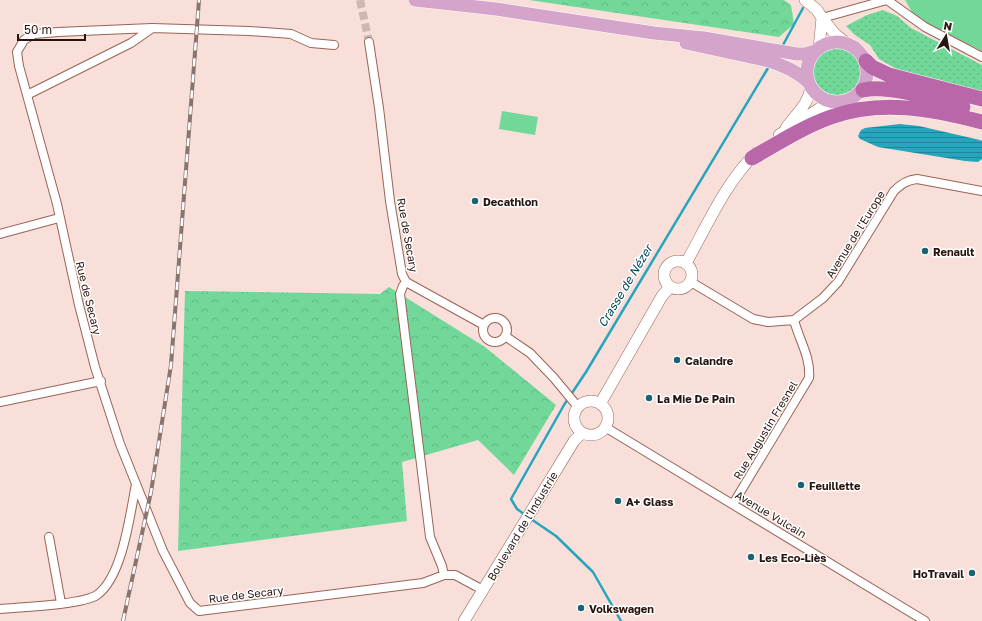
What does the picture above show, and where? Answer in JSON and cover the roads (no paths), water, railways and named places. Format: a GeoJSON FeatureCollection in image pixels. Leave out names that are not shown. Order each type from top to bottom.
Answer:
{"type":"FeatureCollection","features":[{"type":"Feature","properties":{"kind":"highway"},"geometry":{"type":"LineString","coordinates":[[866,61],[872,67],[889,75],[982,99]]}},
{"type":"Feature","properties":{"kind":"highway"},"geometry":{"type":"LineString","coordinates":[[863,90],[877,88],[908,93],[982,113]]}},
{"type":"Feature","properties":{"kind":"highway"},"geometry":{"type":"LineString","coordinates":[[752,158],[808,126],[832,116],[871,108],[908,107],[930,110],[982,122]]}},
{"type":"Feature","properties":{"kind":"main road"},"geometry":{"type":"LineString","coordinates":[[416,0],[496,9],[654,33],[704,38],[797,54],[805,54],[817,50]]}},
{"type":"Feature","properties":{"kind":"main road"},"geometry":{"type":"LineString","coordinates":[[654,33],[718,50],[769,61],[792,70],[802,76],[820,97],[837,102],[846,101],[856,96],[863,90],[867,81],[868,71],[866,61],[862,53],[845,42],[832,42],[824,45],[809,59],[807,74],[810,85]]}},
{"type":"Feature","properties":{"kind":"street"},"geometry":{"type":"LineString","coordinates":[[805,0],[817,10],[835,34],[845,42]]}},
{"type":"Feature","properties":{"kind":"street"},"geometry":{"type":"LineString","coordinates":[[822,18],[887,0],[925,27],[982,57]]}},
{"type":"Feature","properties":{"kind":"street"},"geometry":{"type":"LineString","coordinates":[[817,50],[822,18]]}},
{"type":"Feature","properties":{"kind":"street"},"geometry":{"type":"LineString","coordinates":[[27,95],[131,43],[152,28]]}},
{"type":"Feature","properties":{"kind":"street","name":"Rue de Secary"},"geometry":{"type":"LineString","coordinates":[[334,45],[311,43],[291,34],[152,28],[34,34],[24,40],[17,52],[19,66],[60,218],[79,306],[95,367],[120,444],[163,551],[190,603],[199,611],[423,583],[444,575],[442,566],[430,537],[424,497],[400,294],[406,282],[399,266],[369,42]]}},
{"type":"Feature","properties":{"kind":"street"},"geometry":{"type":"LineString","coordinates":[[783,132],[796,114],[806,104],[810,95],[810,85]]}},
{"type":"Feature","properties":{"kind":"street"},"geometry":{"type":"LineString","coordinates":[[686,263],[719,204],[736,177],[752,158],[783,132],[820,108],[837,102]]}},
{"type":"Feature","properties":{"kind":"street","name":"Avenue de l'Europe"},"geometry":{"type":"LineString","coordinates":[[794,320],[823,298],[838,282],[894,191],[900,185],[908,180],[917,178],[982,190]]}},
{"type":"Feature","properties":{"kind":"street"},"geometry":{"type":"LineString","coordinates":[[0,234],[60,218]]}},
{"type":"Feature","properties":{"kind":"street"},"geometry":{"type":"LineString","coordinates":[[677,261],[686,263],[692,270],[691,282],[688,286],[679,289],[670,287],[666,283],[664,274],[668,265],[677,261]]}},
{"type":"Feature","properties":{"kind":"street"},"geometry":{"type":"LineString","coordinates":[[406,282],[484,325]]}},
{"type":"Feature","properties":{"kind":"street"},"geometry":{"type":"LineString","coordinates":[[691,282],[754,319],[768,322],[794,320]]}},
{"type":"Feature","properties":{"kind":"street"},"geometry":{"type":"LineString","coordinates":[[600,404],[662,296],[670,287]]}},
{"type":"Feature","properties":{"kind":"street"},"geometry":{"type":"LineString","coordinates":[[495,318],[499,319],[506,326],[507,329],[505,336],[495,342],[488,340],[483,333],[484,325],[488,320],[495,318]]}},
{"type":"Feature","properties":{"kind":"street","name":"Rue Augustin Fresnel"},"geometry":{"type":"LineString","coordinates":[[733,504],[809,378],[810,369],[807,355],[794,320]]}},
{"type":"Feature","properties":{"kind":"street"},"geometry":{"type":"LineString","coordinates":[[505,336],[530,353],[575,403],[574,418],[578,429],[592,435],[602,431],[606,427],[608,417],[607,412],[600,404],[591,401],[575,403]]}},
{"type":"Feature","properties":{"kind":"street"},"geometry":{"type":"LineString","coordinates":[[0,402],[100,381]]}},
{"type":"Feature","properties":{"kind":"street","name":"Avenue Vulcain"},"geometry":{"type":"LineString","coordinates":[[606,427],[925,621]]}},
{"type":"Feature","properties":{"kind":"street","name":"Boulevard de l'Industrie"},"geometry":{"type":"LineString","coordinates":[[464,621],[574,441],[582,432]]}},
{"type":"Feature","properties":{"kind":"street"},"geometry":{"type":"LineString","coordinates":[[0,609],[79,601],[96,595],[109,582],[120,561],[136,484]]}},
{"type":"Feature","properties":{"kind":"street"},"geometry":{"type":"LineString","coordinates":[[48,537],[61,603]]}},
{"type":"Feature","properties":{"kind":"street"},"geometry":{"type":"LineString","coordinates":[[444,575],[455,575],[483,590]]}},
{"type":"Feature","properties":{"kind":"water"},"geometry":{"type":"Polygon","coordinates":[[[900,124],[919,126],[980,140],[982,141],[982,159],[978,162],[965,161],[878,147],[860,139],[858,136],[861,130],[865,128],[900,124]]]}},
{"type":"Feature","properties":{"kind":"waterway","name":"Crasse de Nézer"},"geometry":{"type":"LineString","coordinates":[[783,45],[803,8]]}},
{"type":"Feature","properties":{"kind":"waterway","name":"Crasse de Nézer"},"geometry":{"type":"LineString","coordinates":[[524,514],[517,509],[511,499],[564,405],[586,372],[768,68]]}},
{"type":"Feature","properties":{"kind":"waterway","name":"Crasse de Nézer"},"geometry":{"type":"LineString","coordinates":[[531,519],[556,536],[593,572],[621,621]]}},
{"type":"Feature","properties":{"kind":"tunnel"},"geometry":{"type":"LineString","coordinates":[[360,0],[369,42]]}},
{"type":"Feature","properties":{"kind":"railway"},"geometry":{"type":"LineString","coordinates":[[123,621],[151,492],[171,365],[199,0]]}},
{"type":"Feature","properties":{"kind":"place","name":"Decathlon"},"geometry":{"type":"Point","coordinates":[475,201]}},
{"type":"Feature","properties":{"kind":"place","name":"Renault"},"geometry":{"type":"Point","coordinates":[925,251]}},
{"type":"Feature","properties":{"kind":"place","name":"Calandre"},"geometry":{"type":"Point","coordinates":[677,360]}},
{"type":"Feature","properties":{"kind":"place","name":"La Mie De Pain"},"geometry":{"type":"Point","coordinates":[649,398]}},
{"type":"Feature","properties":{"kind":"place","name":"Feuillette"},"geometry":{"type":"Point","coordinates":[801,485]}},
{"type":"Feature","properties":{"kind":"place","name":"A+ Glass"},"geometry":{"type":"Point","coordinates":[618,501]}},
{"type":"Feature","properties":{"kind":"place","name":"Les Eco-Liès"},"geometry":{"type":"Point","coordinates":[751,557]}},
{"type":"Feature","properties":{"kind":"place","name":"HoTravail"},"geometry":{"type":"Point","coordinates":[972,573]}},
{"type":"Feature","properties":{"kind":"place","name":"Volkswagen"},"geometry":{"type":"Point","coordinates":[581,608]}}]}
